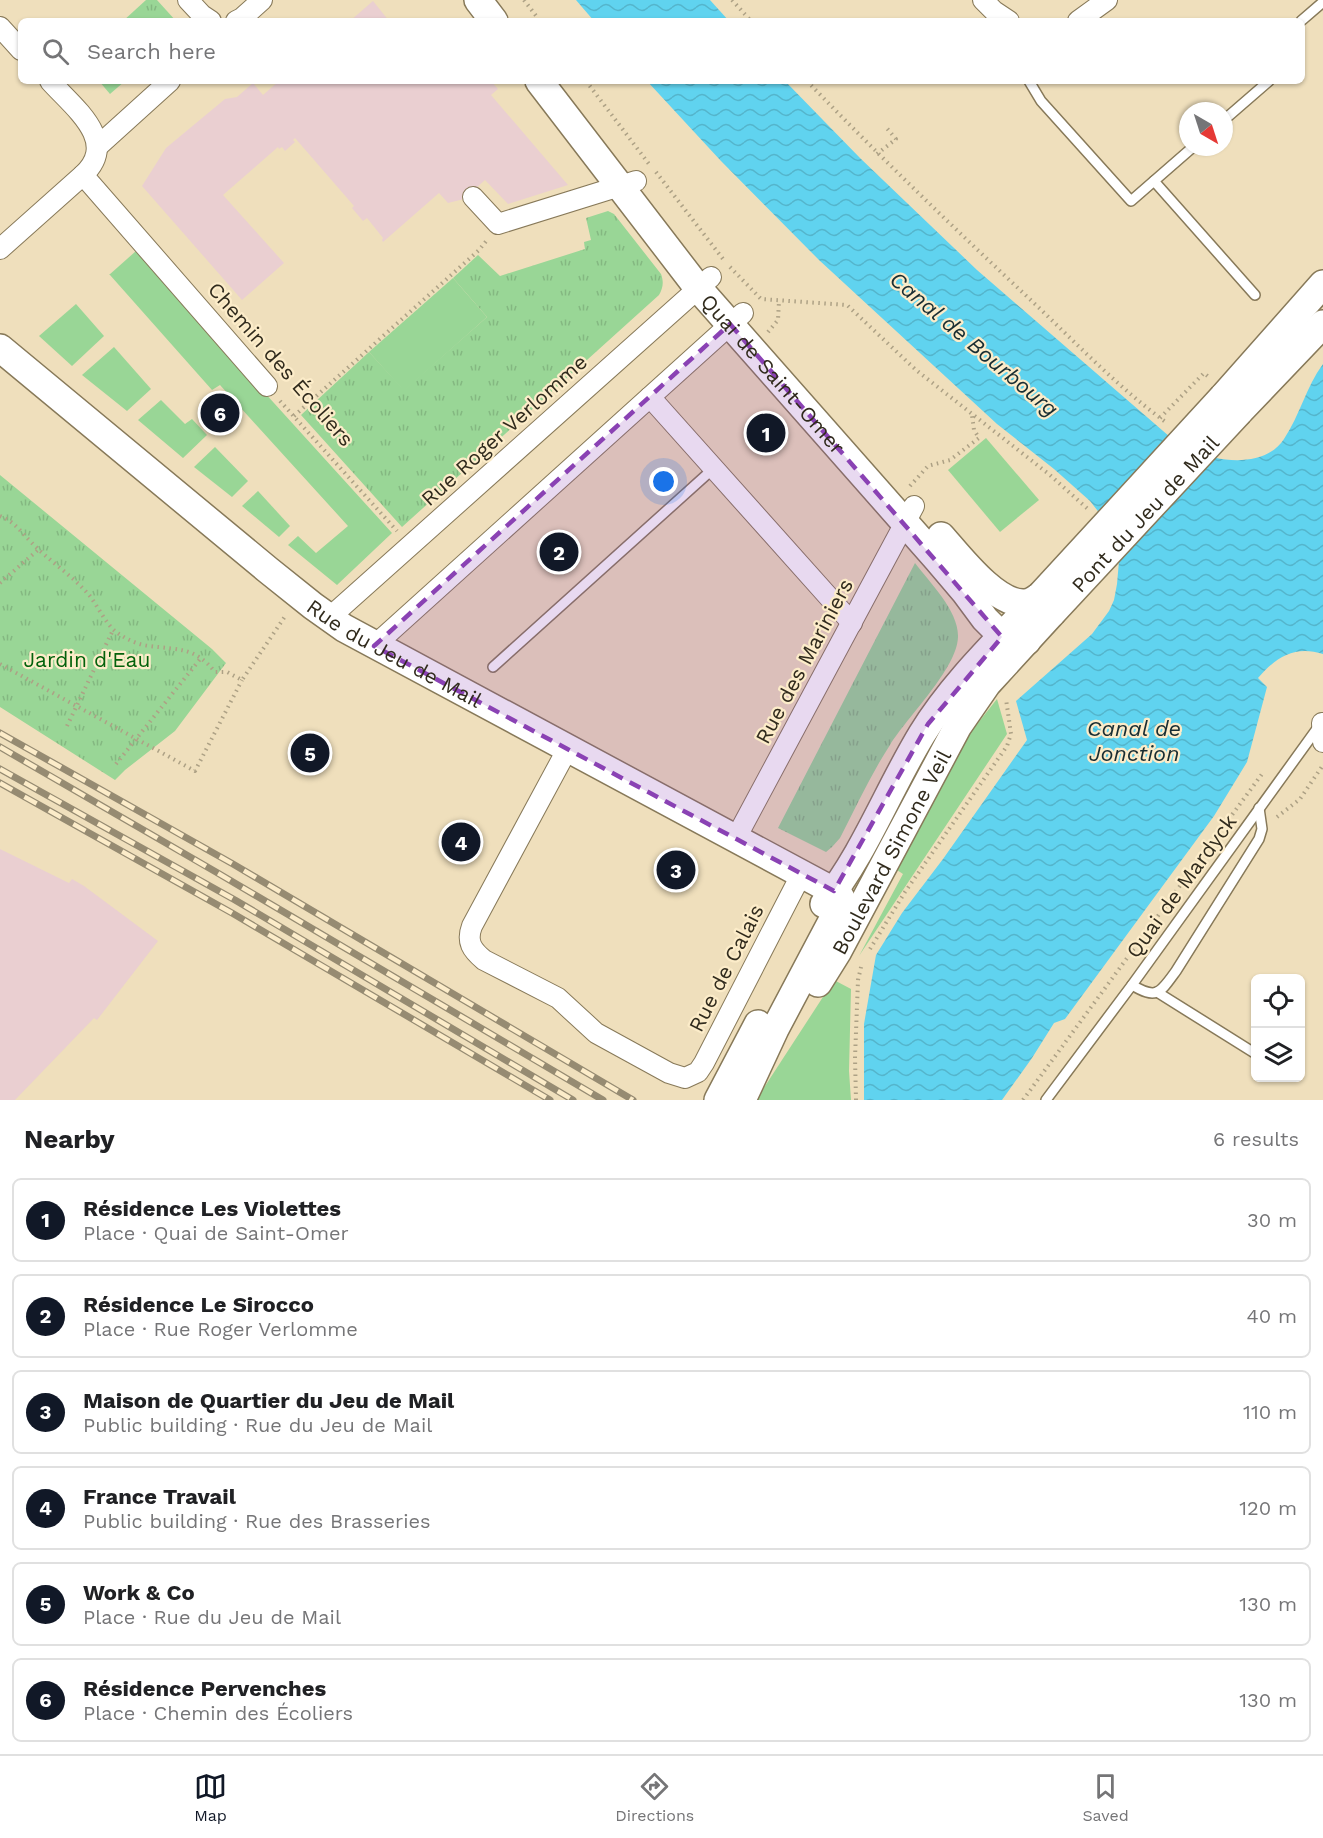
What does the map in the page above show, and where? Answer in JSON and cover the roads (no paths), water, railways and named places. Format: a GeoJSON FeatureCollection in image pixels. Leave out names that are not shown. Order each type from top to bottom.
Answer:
{"type":"FeatureCollection","features":[{"type":"Feature","properties":{"kind":"main road"},"geometry":{"type":"LineString","coordinates":[[478,0],[492,18]]}},
{"type":"Feature","properties":{"kind":"main road"},"geometry":{"type":"LineString","coordinates":[[498,0],[512,18]]}},
{"type":"Feature","properties":{"kind":"main road","name":"Quai de Saint-Omer"},"geometry":{"type":"LineString","coordinates":[[542,84],[627,184],[736,319],[972,570],[1000,594],[1011,600],[1047,604]]}},
{"type":"Feature","properties":{"kind":"main road","name":"Quai de Saint-Omer"},"geometry":{"type":"LineString","coordinates":[[561,84],[627,184]]}},
{"type":"Feature","properties":{"kind":"main road"},"geometry":{"type":"LineString","coordinates":[[1231,405],[1323,284]]}},
{"type":"Feature","properties":{"kind":"main road","name":"Quai de Saint-Omer"},"geometry":{"type":"LineString","coordinates":[[736,319],[764,336],[910,505],[965,592],[985,619],[1014,639]]}},
{"type":"Feature","properties":{"kind":"main road"},"geometry":{"type":"LineString","coordinates":[[1231,405],[1322,325]]}},
{"type":"Feature","properties":{"kind":"main road","name":"Rue du Jeu de Mail"},"geometry":{"type":"LineString","coordinates":[[0,348],[329,618],[374,646],[834,891]]}},
{"type":"Feature","properties":{"kind":"main road","name":"Pont du Jeu de Mail"},"geometry":{"type":"LineString","coordinates":[[1047,604],[1231,405]]}},
{"type":"Feature","properties":{"kind":"main road","name":"Boulevard Simone Veil"},"geometry":{"type":"LineString","coordinates":[[718,1100],[812,920],[856,858],[928,724],[962,681],[1014,639],[1047,604]]}},
{"type":"Feature","properties":{"kind":"main road","name":"Boulevard Simone Veil"},"geometry":{"type":"LineString","coordinates":[[743,1100],[838,951],[953,734],[1014,639]]}},
{"type":"Feature","properties":{"kind":"main road","name":"Boulevard Simone Veil"},"geometry":{"type":"LineString","coordinates":[[743,1100],[775,1029],[840,906],[841,898],[834,891]]}},
{"type":"Feature","properties":{"kind":"street"},"geometry":{"type":"LineString","coordinates":[[188,0],[207,18]]}},
{"type":"Feature","properties":{"kind":"street"},"geometry":{"type":"LineString","coordinates":[[242,18],[262,0]]}},
{"type":"Feature","properties":{"kind":"street"},"geometry":{"type":"LineString","coordinates":[[983,0],[1004,18]]}},
{"type":"Feature","properties":{"kind":"street"},"geometry":{"type":"LineString","coordinates":[[1081,18],[1107,0]]}},
{"type":"Feature","properties":{"kind":"street"},"geometry":{"type":"LineString","coordinates":[[0,27],[18,47]]}},
{"type":"Feature","properties":{"kind":"street"},"geometry":{"type":"LineString","coordinates":[[0,249],[94,163],[97,147],[90,126],[53,84]]}},
{"type":"Feature","properties":{"kind":"street"},"geometry":{"type":"LineString","coordinates":[[97,147],[167,84]]}},
{"type":"Feature","properties":{"kind":"street","name":"Chemin des Écoliers"},"geometry":{"type":"LineString","coordinates":[[83,175],[267,386]]}},
{"type":"Feature","properties":{"kind":"street"},"geometry":{"type":"LineString","coordinates":[[473,197],[498,224],[627,184]]}},
{"type":"Feature","properties":{"kind":"street","name":"Rue Roger Verlomme"},"geometry":{"type":"LineString","coordinates":[[329,618],[705,282]]}},
{"type":"Feature","properties":{"kind":"street"},"geometry":{"type":"LineString","coordinates":[[374,646],[736,319]]}},
{"type":"Feature","properties":{"kind":"street"},"geometry":{"type":"LineString","coordinates":[[650,397],[852,622]]}},
{"type":"Feature","properties":{"kind":"street","name":"Rue des Mariniers"},"geometry":{"type":"LineString","coordinates":[[736,838],[852,622],[910,505]]}},
{"type":"Feature","properties":{"kind":"street","name":"Rue de Calais"},"geometry":{"type":"LineString","coordinates":[[567,748],[472,927],[469,941],[474,951],[484,960],[565,1003],[596,1033],[669,1073],[685,1078],[698,1072],[704,1064],[802,873]]}},
{"type":"Feature","properties":{"kind":"lane"},"geometry":{"type":"LineString","coordinates":[[1304,18],[1323,2]]}},
{"type":"Feature","properties":{"kind":"lane"},"geometry":{"type":"LineString","coordinates":[[1031,84],[1041,101],[1131,201],[1183,156]]}},
{"type":"Feature","properties":{"kind":"lane"},"geometry":{"type":"LineString","coordinates":[[1233,112],[1266,84]]}},
{"type":"Feature","properties":{"kind":"lane"},"geometry":{"type":"LineString","coordinates":[[1154,181],[1255,295]]}},
{"type":"Feature","properties":{"kind":"lane"},"geometry":{"type":"LineString","coordinates":[[493,667],[714,468]]}},
{"type":"Feature","properties":{"kind":"lane","name":"Quai de Mardyck"},"geometry":{"type":"LineString","coordinates":[[1046,1100],[1259,808],[1323,729]]}},
{"type":"Feature","properties":{"kind":"lane","name":"Quai de Mardyck"},"geometry":{"type":"LineString","coordinates":[[1132,985],[1148,994],[1157,992],[1176,971],[1259,839],[1262,829],[1259,808]]}},
{"type":"Feature","properties":{"kind":"lane"},"geometry":{"type":"LineString","coordinates":[[1157,992],[1251,1051]]}},
{"type":"Feature","properties":{"kind":"water"},"geometry":{"type":"Polygon","coordinates":[[[576,0],[710,0],[726,18],[591,18],[576,0]]]}},
{"type":"Feature","properties":{"kind":"water","name":"Canal de Jonction"},"geometry":{"type":"Polygon","coordinates":[[[650,84],[788,84],[860,158],[977,270],[1170,437],[1205,455],[1242,460],[1255,458],[1276,448],[1290,430],[1323,364],[1323,654],[1295,652],[1279,659],[1258,678],[1267,687],[1247,762],[1214,816],[1065,1019],[1054,1023],[1002,1100],[864,1100],[864,1024],[876,955],[902,913],[1027,740],[1016,701],[1092,634],[1109,611],[1114,600],[1119,561],[1101,515],[1090,501],[997,424],[819,260],[721,161],[650,84]]]}},
{"type":"Feature","properties":{"kind":"railway"},"geometry":{"type":"LineString","coordinates":[[0,733],[233,864],[633,1100]]}},
{"type":"Feature","properties":{"kind":"railway"},"geometry":{"type":"LineString","coordinates":[[0,747],[603,1100]]}},
{"type":"Feature","properties":{"kind":"railway"},"geometry":{"type":"LineString","coordinates":[[0,769],[235,900],[573,1100]]}},
{"type":"Feature","properties":{"kind":"railway"},"geometry":{"type":"LineString","coordinates":[[0,783],[232,913],[550,1100]]}},
{"type":"Feature","properties":{"kind":"place","name":"Résidence Pervenches"},"geometry":{"type":"Point","coordinates":[220,413]}},
{"type":"Feature","properties":{"kind":"place","name":"Résidence Les Violettes"},"geometry":{"type":"Point","coordinates":[766,433]}},
{"type":"Feature","properties":{"kind":"place","name":"Résidence Le Sirocco"},"geometry":{"type":"Point","coordinates":[559,552]}},
{"type":"Feature","properties":{"kind":"place","name":"Work & Co"},"geometry":{"type":"Point","coordinates":[310,753]}},
{"type":"Feature","properties":{"kind":"place","name":"France Travail"},"geometry":{"type":"Point","coordinates":[461,842]}},
{"type":"Feature","properties":{"kind":"place","name":"Maison de Quartier du Jeu de Mail"},"geometry":{"type":"Point","coordinates":[676,870]}},
{"type":"Feature","properties":{"kind":"water label","name":"Canal de Bourbourg"},"geometry":{"type":"Point","coordinates":[974,344]}},
{"type":"Feature","properties":{"kind":"park label","name":"Jardin d'Eau"},"geometry":{"type":"Point","coordinates":[87,659]}}]}
